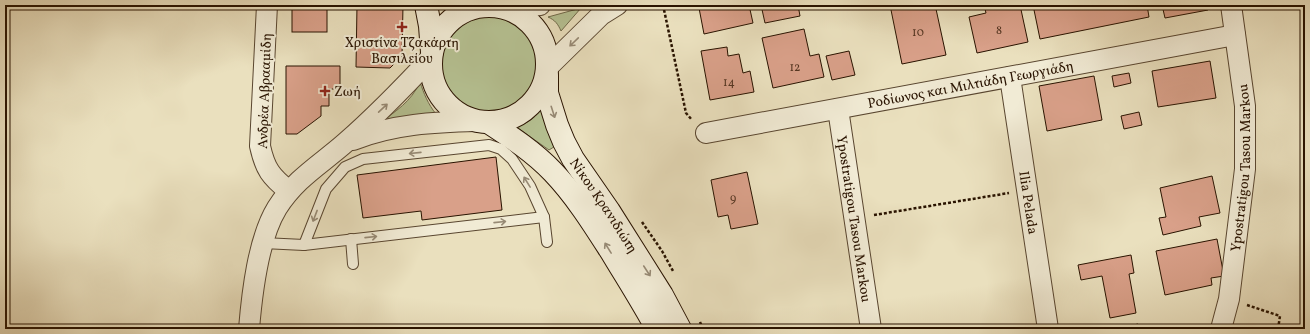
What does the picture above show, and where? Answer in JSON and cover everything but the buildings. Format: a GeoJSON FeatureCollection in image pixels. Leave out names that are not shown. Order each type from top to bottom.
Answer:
{"type":"FeatureCollection","features":[{"type":"Feature","properties":{"kind":"main road"},"geometry":{"type":"LineString","coordinates":[[426,5],[430,26],[432,54],[431,67],[433,78],[436,88],[442,97],[457,112],[467,117],[482,121],[506,119],[522,111],[536,99],[547,71],[546,53],[539,34],[525,18],[500,7],[481,7],[471,9],[454,18],[440,33],[432,54]]}},
{"type":"Feature","properties":{"kind":"main road","name":"Νίκου Κρανιδιώτη"},"geometry":{"type":"LineString","coordinates":[[547,71],[547,93],[564,142],[573,159],[609,211],[662,295],[680,329]]}},
{"type":"Feature","properties":{"kind":"main road","name":"Νίκου Κρανιδιώτη"},"geometry":{"type":"LineString","coordinates":[[482,121],[511,136],[553,172],[577,201],[596,229],[646,307],[657,329]]}},
{"type":"Feature","properties":{"kind":"street","name":"Ανδρέα Αβρααμίδη"},"geometry":{"type":"LineString","coordinates":[[267,5],[260,146],[262,156],[275,180],[289,191]]}},
{"type":"Feature","properties":{"kind":"street"},"geometry":{"type":"LineString","coordinates":[[500,7],[540,5]]}},
{"type":"Feature","properties":{"kind":"street"},"geometry":{"type":"LineString","coordinates":[[547,71],[601,15],[617,5]]}},
{"type":"Feature","properties":{"kind":"street","name":"Ypostratigou Tasou Markou"},"geometry":{"type":"LineString","coordinates":[[1221,329],[1229,299],[1245,169],[1245,106],[1231,5]]}},
{"type":"Feature","properties":{"kind":"street","name":"Ροδίωνος και Μιλτιάδη Γεωργιάδη"},"geometry":{"type":"LineString","coordinates":[[706,133],[1235,35]]}},
{"type":"Feature","properties":{"kind":"street"},"geometry":{"type":"LineString","coordinates":[[249,329],[251,305],[263,243],[277,209],[289,191],[317,164],[344,144],[396,96],[432,54]]}},
{"type":"Feature","properties":{"kind":"street","name":"Ilia Pelada"},"geometry":{"type":"LineString","coordinates":[[1010,77],[1048,329]]}},
{"type":"Feature","properties":{"kind":"street","name":"Ypostratigou Tasou Markou"},"geometry":{"type":"LineString","coordinates":[[838,109],[871,329]]}},
{"type":"Feature","properties":{"kind":"street"},"geometry":{"type":"LineString","coordinates":[[344,144],[365,135],[401,126],[482,121]]}},
{"type":"Feature","properties":{"kind":"lane"},"geometry":{"type":"LineString","coordinates":[[304,245],[326,190],[345,167],[363,159],[489,145],[502,149],[512,159],[530,186],[544,217],[546,242]]}},
{"type":"Feature","properties":{"kind":"lane"},"geometry":{"type":"LineString","coordinates":[[263,243],[304,245],[544,217]]}},
{"type":"Feature","properties":{"kind":"lane"},"geometry":{"type":"LineString","coordinates":[[351,239],[353,264]]}},
{"type":"Feature","properties":{"kind":"path"},"geometry":{"type":"LineString","coordinates":[[663,5],[686,113],[706,133]]}},
{"type":"Feature","properties":{"kind":"path"},"geometry":{"type":"LineString","coordinates":[[855,218],[1027,190]]}},
{"type":"Feature","properties":{"kind":"path"},"geometry":{"type":"LineString","coordinates":[[1229,299],[1280,316],[1278,329]]}},
{"type":"Feature","properties":{"kind":"green space"},"geometry":{"type":"Polygon","coordinates":[[[581,8],[561,31],[556,22],[548,17],[581,8]]]}},
{"type":"Feature","properties":{"kind":"green space"},"geometry":{"type":"Polygon","coordinates":[[[490,15],[509,19],[525,29],[535,45],[539,64],[535,83],[525,99],[509,109],[490,113],[471,109],[455,99],[445,83],[441,64],[445,45],[455,29],[471,19],[490,15]]]}},
{"type":"Feature","properties":{"kind":"green space"},"geometry":{"type":"Polygon","coordinates":[[[420,82],[426,99],[436,114],[378,124],[408,101],[420,82]]]}},
{"type":"Feature","properties":{"kind":"green space"},"geometry":{"type":"Polygon","coordinates":[[[544,105],[557,145],[549,150],[515,126],[532,119],[544,105]]]}},
{"type":"Feature","properties":{"kind":"place","name":"Χριστίνα Τζακάρτη Βασιλείου"},"geometry":{"type":"Point","coordinates":[402,27]}},
{"type":"Feature","properties":{"kind":"place","name":"Ζωή"},"geometry":{"type":"Point","coordinates":[325,91]}}]}
